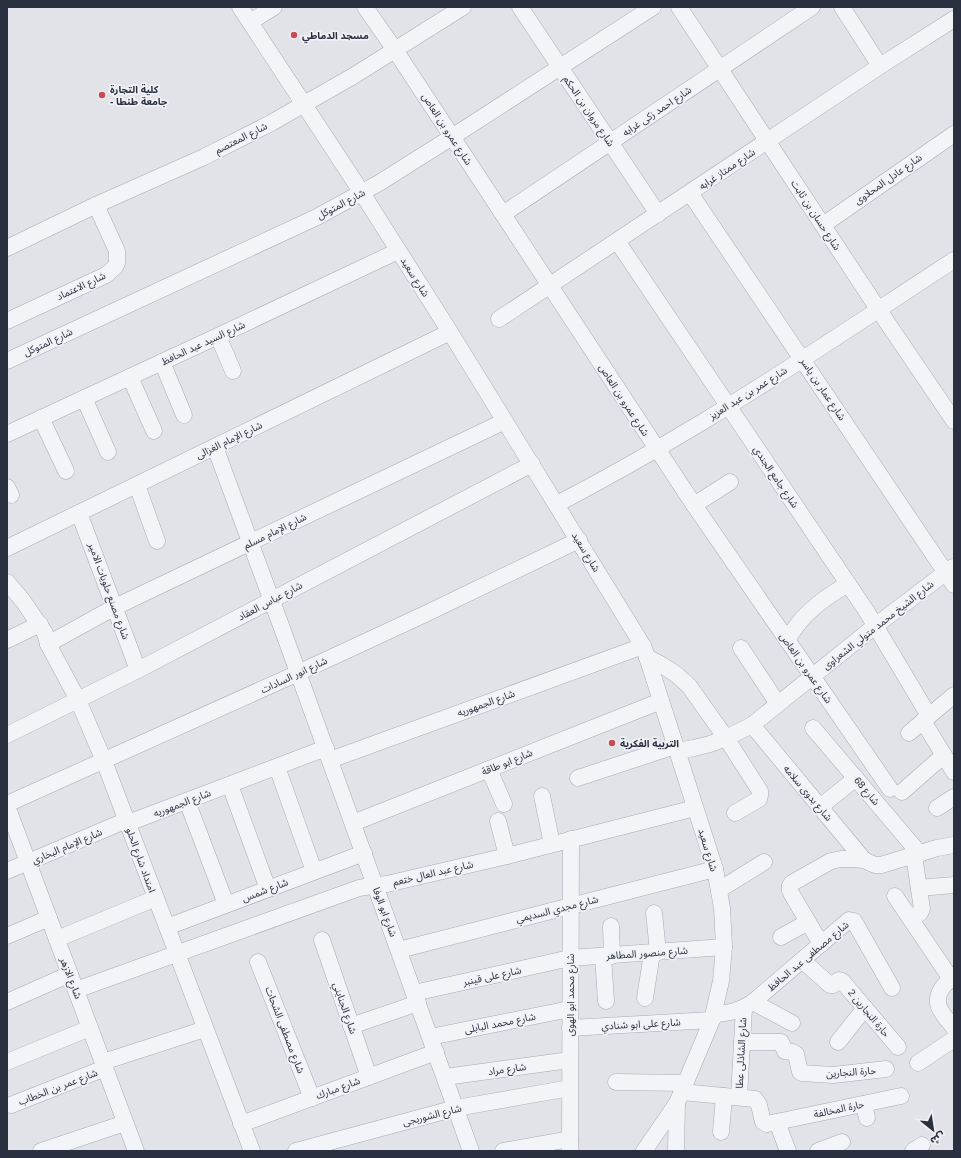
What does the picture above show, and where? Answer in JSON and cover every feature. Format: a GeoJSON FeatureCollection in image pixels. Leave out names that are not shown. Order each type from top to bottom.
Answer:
{"type":"FeatureCollection","features":[{"type":"Feature","properties":{"kind":"street","name":"شارع سعيد"},"geometry":{"type":"LineString","coordinates":[[240,7],[362,193],[450,332],[579,540],[645,652],[715,869],[722,908],[724,947],[721,981],[713,1017],[682,1093],[644,1151]]}},
{"type":"Feature","properties":{"kind":"street"},"geometry":{"type":"LineString","coordinates":[[250,22],[274,7]]}},
{"type":"Feature","properties":{"kind":"street","name":"شارع عمرو بن العاص"},"geometry":{"type":"LineString","coordinates":[[365,7],[395,50],[694,505],[812,677],[896,790],[944,755]]}},
{"type":"Feature","properties":{"kind":"street","name":"شارع المعتصم"},"geometry":{"type":"LineString","coordinates":[[7,248],[96,205],[238,140],[304,105],[463,7]]}},
{"type":"Feature","properties":{"kind":"street","name":"شارع مروان بن الحكم"},"geometry":{"type":"LineString","coordinates":[[520,7],[658,214]]}},
{"type":"Feature","properties":{"kind":"street","name":"شارع المتوكل"},"geometry":{"type":"LineString","coordinates":[[7,361],[316,217],[362,193],[452,137],[653,7]]}},
{"type":"Feature","properties":{"kind":"street","name":"شارع حسان بن ثابت"},"geometry":{"type":"LineString","coordinates":[[679,7],[878,309],[954,421]]}},
{"type":"Feature","properties":{"kind":"street","name":"شارع احمد زكى غرابه"},"geometry":{"type":"LineString","coordinates":[[503,214],[812,7]]}},
{"type":"Feature","properties":{"kind":"street"},"geometry":{"type":"LineString","coordinates":[[842,7],[880,66]]}},
{"type":"Feature","properties":{"kind":"street","name":"شارع ممتاز غرابه"},"geometry":{"type":"LineString","coordinates":[[499,319],[954,18]]}},
{"type":"Feature","properties":{"kind":"street","name":"شارع عادل المحلاوى"},"geometry":{"type":"LineString","coordinates":[[823,225],[954,134]]}},
{"type":"Feature","properties":{"kind":"street","name":"شارع عمار بن ياسر"},"geometry":{"type":"LineString","coordinates":[[690,193],[802,359],[951,574]]}},
{"type":"Feature","properties":{"kind":"street","name":"شارع الاعتماد"},"geometry":{"type":"LineString","coordinates":[[7,321],[106,275],[112,270],[117,263],[117,251],[96,205]]}},
{"type":"Feature","properties":{"kind":"street","name":"شارع جامع الجندي"},"geometry":{"type":"LineString","coordinates":[[617,241],[875,626],[944,755],[954,770]]}},
{"type":"Feature","properties":{"kind":"street","name":"شارع السيد عبد الحافظ"},"geometry":{"type":"LineString","coordinates":[[7,434],[398,251]]}},
{"type":"Feature","properties":{"kind":"street","name":"شارع عمر بن عبد العزيز"},"geometry":{"type":"LineString","coordinates":[[556,504],[657,449],[728,406],[954,260]]}},
{"type":"Feature","properties":{"kind":"street","name":"شارع الإمام الغزالى"},"geometry":{"type":"LineString","coordinates":[[7,548],[450,332]]}},
{"type":"Feature","properties":{"kind":"street"},"geometry":{"type":"LineString","coordinates":[[218,336],[233,371]]}},
{"type":"Feature","properties":{"kind":"street"},"geometry":{"type":"LineString","coordinates":[[162,362],[184,415]]}},
{"type":"Feature","properties":{"kind":"street"},"geometry":{"type":"LineString","coordinates":[[130,377],[154,430]]}},
{"type":"Feature","properties":{"kind":"street"},"geometry":{"type":"LineString","coordinates":[[84,398],[108,452]]}},
{"type":"Feature","properties":{"kind":"street"},"geometry":{"type":"LineString","coordinates":[[41,418],[66,471]]}},
{"type":"Feature","properties":{"kind":"street","name":"شارع الإمام مسلم"},"geometry":{"type":"LineString","coordinates":[[48,644],[115,607],[505,421]]}},
{"type":"Feature","properties":{"kind":"street","name":"شارع ابو الوفا"},"geometry":{"type":"LineString","coordinates":[[215,447],[328,754],[471,1151]]}},
{"type":"Feature","properties":{"kind":"street","name":"شارع عباس العقاد"},"geometry":{"type":"LineString","coordinates":[[7,734],[138,670],[532,464]]}},
{"type":"Feature","properties":{"kind":"street"},"geometry":{"type":"LineString","coordinates":[[694,505],[730,482]]}},
{"type":"Feature","properties":{"kind":"street"},"geometry":{"type":"LineString","coordinates":[[137,485],[157,541]]}},
{"type":"Feature","properties":{"kind":"street","name":"شارع مصنع حلويات الامير"},"geometry":{"type":"LineString","coordinates":[[80,513],[138,670]]}},
{"type":"Feature","properties":{"kind":"street","name":"شارع انور السادات"},"geometry":{"type":"LineString","coordinates":[[7,805],[423,616],[579,540]]}},
{"type":"Feature","properties":{"kind":"street","name":"شارع الشيخ محمد متولي الشعراوى"},"geometry":{"type":"LineString","coordinates":[[578,778],[676,748],[694,748],[726,738],[752,725],[875,626],[951,574]]}},
{"type":"Feature","properties":{"kind":"street","name":"امتداد شارع الحلو"},"geometry":{"type":"LineString","coordinates":[[7,582],[24,600],[40,624],[45,633],[48,644],[78,700],[104,761],[252,1151]]}},
{"type":"Feature","properties":{"kind":"street"},"geometry":{"type":"LineString","coordinates":[[787,640],[811,609],[826,597],[848,584]]}},
{"type":"Feature","properties":{"kind":"street"},"geometry":{"type":"LineString","coordinates":[[7,640],[40,624]]}},
{"type":"Feature","properties":{"kind":"street"},"geometry":{"type":"LineString","coordinates":[[741,648],[778,704]]}},
{"type":"Feature","properties":{"kind":"street"},"geometry":{"type":"LineString","coordinates":[[645,652],[677,674],[689,686],[726,738],[760,791],[759,799],[735,813]]}},
{"type":"Feature","properties":{"kind":"street","name":"شارع الجمهوريه"},"geometry":{"type":"LineString","coordinates":[[127,822],[277,767],[328,754],[645,652]]}},
{"type":"Feature","properties":{"kind":"street"},"geometry":{"type":"LineString","coordinates":[[909,733],[954,695]]}},
{"type":"Feature","properties":{"kind":"street","name":"شارع ابو طاقة"},"geometry":{"type":"LineString","coordinates":[[353,823],[661,701]]}},
{"type":"Feature","properties":{"kind":"street","name":"شارع بدوى سلامه"},"geometry":{"type":"LineString","coordinates":[[752,725],[864,860]]}},
{"type":"Feature","properties":{"kind":"street","name":"شارع 68"},"geometry":{"type":"LineString","coordinates":[[814,728],[917,855]]}},
{"type":"Feature","properties":{"kind":"street"},"geometry":{"type":"LineString","coordinates":[[277,767],[314,871]]}},
{"type":"Feature","properties":{"kind":"street"},"geometry":{"type":"LineString","coordinates":[[489,769],[504,804]]}},
{"type":"Feature","properties":{"kind":"street"},"geometry":{"type":"LineString","coordinates":[[820,807],[856,778]]}},
{"type":"Feature","properties":{"kind":"street"},"geometry":{"type":"LineString","coordinates":[[230,785],[268,889]]}},
{"type":"Feature","properties":{"kind":"street"},"geometry":{"type":"LineString","coordinates":[[542,796],[552,844]]}},
{"type":"Feature","properties":{"kind":"street"},"geometry":{"type":"LineString","coordinates":[[937,808],[954,797]]}},
{"type":"Feature","properties":{"kind":"street"},"geometry":{"type":"LineString","coordinates":[[187,801],[226,904]]}},
{"type":"Feature","properties":{"kind":"street","name":"شارع الازهر"},"geometry":{"type":"LineString","coordinates":[[7,805],[136,1151]]}},
{"type":"Feature","properties":{"kind":"street","name":"شارع عبد العال ختعم"},"geometry":{"type":"LineString","coordinates":[[76,990],[360,888],[387,884],[506,856],[695,808]]}},
{"type":"Feature","properties":{"kind":"street"},"geometry":{"type":"LineString","coordinates":[[498,821],[506,856]]}},
{"type":"Feature","properties":{"kind":"street","name":"شارع الإمام البخاري"},"geometry":{"type":"LineString","coordinates":[[7,871],[127,822]]}},
{"type":"Feature","properties":{"kind":"street","name":"شارع محمد ابو الهوى"},"geometry":{"type":"LineString","coordinates":[[570,1145],[571,839]]}},
{"type":"Feature","properties":{"kind":"street"},"geometry":{"type":"LineString","coordinates":[[821,944],[789,890],[792,882],[831,861],[852,858],[881,865],[937,848],[954,845]]}},
{"type":"Feature","properties":{"kind":"street","name":"شارع شمس"},"geometry":{"type":"LineString","coordinates":[[167,927],[364,853]]}},
{"type":"Feature","properties":{"kind":"street"},"geometry":{"type":"LineString","coordinates":[[910,918],[920,913],[922,909],[917,855]]}},
{"type":"Feature","properties":{"kind":"street"},"geometry":{"type":"LineString","coordinates":[[719,890],[764,862]]}},
{"type":"Feature","properties":{"kind":"street","name":"شارع مجدي السديمي"},"geometry":{"type":"LineString","coordinates":[[399,950],[715,869]]}},
{"type":"Feature","properties":{"kind":"street"},"geometry":{"type":"LineString","coordinates":[[919,888],[954,885]]}},
{"type":"Feature","properties":{"kind":"street"},"geometry":{"type":"LineString","coordinates":[[895,896],[952,978],[946,983],[938,994],[937,1001],[939,1008],[954,1028]]}},
{"type":"Feature","properties":{"kind":"street"},"geometry":{"type":"LineString","coordinates":[[57,939],[156,898]]}},
{"type":"Feature","properties":{"kind":"street"},"geometry":{"type":"LineString","coordinates":[[645,998],[655,953],[654,913]]}},
{"type":"Feature","properties":{"kind":"street"},"geometry":{"type":"LineString","coordinates":[[7,936],[49,918]]}},
{"type":"Feature","properties":{"kind":"street","name":"شارع مصطفى عبد الحافظ"},"geometry":{"type":"LineString","coordinates":[[713,1017],[729,1013],[749,1005],[849,920],[854,921],[892,988]]}},
{"type":"Feature","properties":{"kind":"street"},"geometry":{"type":"LineString","coordinates":[[781,937],[808,922]]}},
{"type":"Feature","properties":{"kind":"street"},"geometry":{"type":"LineString","coordinates":[[606,1001],[607,956],[611,926]]}},
{"type":"Feature","properties":{"kind":"street","name":"شارع الجنايني"},"geometry":{"type":"LineString","coordinates":[[322,940],[368,1077]]}},
{"type":"Feature","properties":{"kind":"street","name":"شارع منصور المطاهر"},"geometry":{"type":"LineString","coordinates":[[570,958],[724,947]]}},
{"type":"Feature","properties":{"kind":"street","name":"شارع على قينبر"},"geometry":{"type":"LineString","coordinates":[[351,1026],[416,998],[570,958]]}},
{"type":"Feature","properties":{"kind":"street","name":"حارة النجارين 2"},"geometry":{"type":"LineString","coordinates":[[802,960],[830,985],[833,985],[840,980],[898,1047]]}},
{"type":"Feature","properties":{"kind":"street","name":"شارع مصطفى الشحات"},"geometry":{"type":"LineString","coordinates":[[258,962],[312,1098]]}},
{"type":"Feature","properties":{"kind":"street"},"geometry":{"type":"LineString","coordinates":[[7,1002],[70,974]]}},
{"type":"Feature","properties":{"kind":"street"},"geometry":{"type":"LineString","coordinates":[[749,1005],[792,1023]]}},
{"type":"Feature","properties":{"kind":"street","name":"شارع الشاذلى عطا"},"geometry":{"type":"LineString","coordinates":[[720,1132],[731,1097],[749,1005]]}},
{"type":"Feature","properties":{"kind":"street"},"geometry":{"type":"LineString","coordinates":[[838,1042],[865,1008]]}},
{"type":"Feature","properties":{"kind":"street","name":"شارع محمد البابلى"},"geometry":{"type":"LineString","coordinates":[[430,1037],[570,1009]]}},
{"type":"Feature","properties":{"kind":"street","name":"شارع على ابو شنادي"},"geometry":{"type":"LineString","coordinates":[[570,1028],[713,1017]]}},
{"type":"Feature","properties":{"kind":"street"},"geometry":{"type":"LineString","coordinates":[[7,1062],[90,1028]]}},
{"type":"Feature","properties":{"kind":"street","name":"شارع عمر بن الخطاب"},"geometry":{"type":"LineString","coordinates":[[12,1105],[104,1065],[205,1029]]}},
{"type":"Feature","properties":{"kind":"street"},"geometry":{"type":"LineString","coordinates":[[918,1064],[954,1039]]}},
{"type":"Feature","properties":{"kind":"street","name":"حارة النجارين"},"geometry":{"type":"LineString","coordinates":[[742,1042],[780,1042],[784,1051],[796,1054],[800,1072],[802,1073],[834,1075],[886,1069]]}},
{"type":"Feature","properties":{"kind":"street","name":"شارع مبارك"},"geometry":{"type":"LineString","coordinates":[[241,1124],[436,1052]]}},
{"type":"Feature","properties":{"kind":"street","name":"شارع مراد"},"geometry":{"type":"LineString","coordinates":[[445,1077],[570,1060]]}},
{"type":"Feature","properties":{"kind":"street","name":"حارة المخالفة"},"geometry":{"type":"LineString","coordinates":[[616,1082],[682,1093],[755,1099],[760,1108],[763,1122],[765,1124],[866,1111],[901,1096]]}},
{"type":"Feature","properties":{"kind":"street","name":"شارع الشوربجى"},"geometry":{"type":"LineString","coordinates":[[296,1151],[456,1108],[570,1088]]}},
{"type":"Feature","properties":{"kind":"street"},"geometry":{"type":"LineString","coordinates":[[676,1151],[682,1093]]}},
{"type":"Feature","properties":{"kind":"street"},"geometry":{"type":"LineString","coordinates":[[777,1122],[788,1151]]}},
{"type":"Feature","properties":{"kind":"street"},"geometry":{"type":"LineString","coordinates":[[41,1151],[126,1123]]}},
{"type":"Feature","properties":{"kind":"street"},"geometry":{"type":"LineString","coordinates":[[818,1151],[842,1142]]}},
{"type":"Feature","properties":{"kind":"street"},"geometry":{"type":"LineString","coordinates":[[503,1151],[570,1145]]}},
{"type":"Feature","properties":{"kind":"place","name":"مسجد الدماطي"},"geometry":{"type":"Point","coordinates":[294,35]}},
{"type":"Feature","properties":{"kind":"place","name":"كلية التجارة - جامعة طنطا"},"geometry":{"type":"Point","coordinates":[102,95]}},
{"type":"Feature","properties":{"kind":"place","name":"التربية الفكرية"},"geometry":{"type":"Point","coordinates":[612,743]}}]}
